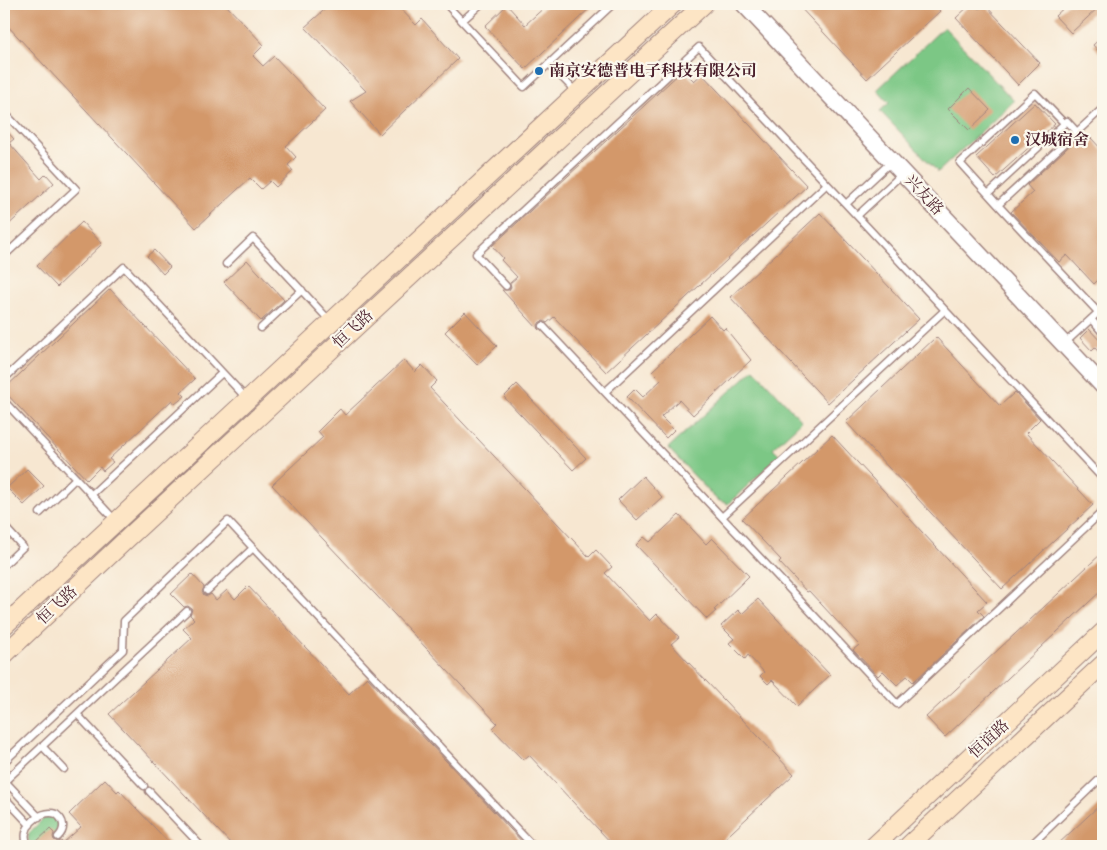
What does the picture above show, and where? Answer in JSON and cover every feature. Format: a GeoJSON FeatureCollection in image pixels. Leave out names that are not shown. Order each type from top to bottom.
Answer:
{"type":"FeatureCollection","features":[{"type":"Feature","properties":{"kind":"main road","name":"恒飞路"},"geometry":{"type":"LineString","coordinates":[[4,626],[673,4]]}},
{"type":"Feature","properties":{"kind":"main road","name":"恒飞路"},"geometry":{"type":"LineString","coordinates":[[4,655],[704,4]]}},
{"type":"Feature","properties":{"kind":"main road","name":"恒谊路"},"geometry":{"type":"LineString","coordinates":[[874,846],[1103,632]]}},
{"type":"Feature","properties":{"kind":"main road","name":"恒谊路"},"geometry":{"type":"LineString","coordinates":[[908,846],[1103,664]]}},
{"type":"Feature","properties":{"kind":"street","name":"兴友路"},"geometry":{"type":"LineString","coordinates":[[744,4],[1103,386]]}},
{"type":"Feature","properties":{"kind":"lane"},"geometry":{"type":"LineString","coordinates":[[446,4],[524,87],[613,4]]}},
{"type":"Feature","properties":{"kind":"lane"},"geometry":{"type":"LineString","coordinates":[[462,21],[481,4]]}},
{"type":"Feature","properties":{"kind":"lane"},"geometry":{"type":"LineString","coordinates":[[506,286],[476,254],[699,46],[1103,479]]}},
{"type":"Feature","properties":{"kind":"lane"},"geometry":{"type":"LineString","coordinates":[[549,64],[577,93]]}},
{"type":"Feature","properties":{"kind":"lane"},"geometry":{"type":"LineString","coordinates":[[1064,123],[1035,92],[960,163],[998,205],[1101,310],[1064,344]]}},
{"type":"Feature","properties":{"kind":"lane"},"geometry":{"type":"LineString","coordinates":[[998,205],[1102,110]]}},
{"type":"Feature","properties":{"kind":"lane"},"geometry":{"type":"LineString","coordinates":[[4,112],[76,190],[4,256]]}},
{"type":"Feature","properties":{"kind":"lane"},"geometry":{"type":"LineString","coordinates":[[988,194],[1064,123],[1067,121],[1077,132]]}},
{"type":"Feature","properties":{"kind":"lane"},"geometry":{"type":"LineString","coordinates":[[846,204],[892,161]]}},
{"type":"Feature","properties":{"kind":"lane"},"geometry":{"type":"LineString","coordinates":[[857,216],[903,173]]}},
{"type":"Feature","properties":{"kind":"lane"},"geometry":{"type":"LineString","coordinates":[[605,392],[827,184]]}},
{"type":"Feature","properties":{"kind":"lane"},"geometry":{"type":"LineString","coordinates":[[226,264],[253,238],[331,322]]}},
{"type":"Feature","properties":{"kind":"lane"},"geometry":{"type":"LineString","coordinates":[[4,379],[124,268],[248,400]]}},
{"type":"Feature","properties":{"kind":"lane"},"geometry":{"type":"LineString","coordinates":[[261,328],[302,290]]}},
{"type":"Feature","properties":{"kind":"lane"},"geometry":{"type":"LineString","coordinates":[[722,517],[946,310]]}},
{"type":"Feature","properties":{"kind":"lane"},"geometry":{"type":"LineString","coordinates":[[1091,319],[1103,333]]}},
{"type":"Feature","properties":{"kind":"lane"},"geometry":{"type":"LineString","coordinates":[[543,326],[897,704],[1103,511]]}},
{"type":"Feature","properties":{"kind":"lane"},"geometry":{"type":"LineString","coordinates":[[91,495],[222,373]]}},
{"type":"Feature","properties":{"kind":"lane"},"geometry":{"type":"LineString","coordinates":[[4,401],[116,521]]}},
{"type":"Feature","properties":{"kind":"lane"},"geometry":{"type":"LineString","coordinates":[[40,512],[76,478]]}},
{"type":"Feature","properties":{"kind":"lane"},"geometry":{"type":"LineString","coordinates":[[4,762],[124,650],[124,621],[228,522],[533,846]]}},
{"type":"Feature","properties":{"kind":"lane"},"geometry":{"type":"LineString","coordinates":[[4,528],[23,547],[4,565]]}},
{"type":"Feature","properties":{"kind":"lane"},"geometry":{"type":"LineString","coordinates":[[208,591],[253,548]]}},
{"type":"Feature","properties":{"kind":"lane"},"geometry":{"type":"LineString","coordinates":[[39,817],[5,782],[187,611]]}},
{"type":"Feature","properties":{"kind":"lane"},"geometry":{"type":"LineString","coordinates":[[77,714],[201,846]]}},
{"type":"Feature","properties":{"kind":"lane"},"geometry":{"type":"LineString","coordinates":[[42,746],[64,769]]}},
{"type":"Feature","properties":{"kind":"lane"},"geometry":{"type":"LineString","coordinates":[[1030,846],[1103,776]]}},
{"type":"Feature","properties":{"kind":"lane"},"geometry":{"type":"LineString","coordinates":[[4,797],[30,825]]}},
{"type":"Feature","properties":{"kind":"lane"},"geometry":{"type":"LineString","coordinates":[[29,846],[24,837],[25,832],[42,814],[51,812],[60,817],[64,825],[58,837]]}},
{"type":"Feature","properties":{"kind":"green space"},"geometry":{"type":"Polygon","coordinates":[[[944,27],[1014,101],[938,172],[880,111],[889,103],[877,90],[944,27]]]}},
{"type":"Feature","properties":{"kind":"green space"},"geometry":{"type":"Polygon","coordinates":[[[754,369],[802,421],[773,448],[780,455],[728,504],[717,500],[668,448],[754,369]]]}},
{"type":"Feature","properties":{"kind":"green space"},"geometry":{"type":"Polygon","coordinates":[[[50,816],[58,822],[58,830],[48,841],[34,846],[28,840],[29,833],[43,819],[50,816]]]}},
{"type":"Feature","properties":{"kind":"building"},"geometry":{"type":"Polygon","coordinates":[[[4,4],[225,4],[264,45],[253,56],[263,66],[274,56],[325,110],[286,146],[296,157],[288,165],[293,171],[276,187],[270,181],[261,189],[250,178],[196,228],[4,22],[4,4]]]}},
{"type":"Feature","properties":{"kind":"building"},"geometry":{"type":"Polygon","coordinates":[[[331,4],[396,4],[416,25],[422,19],[458,59],[380,134],[350,101],[366,91],[305,27],[331,4]]]}},
{"type":"Feature","properties":{"kind":"building"},"geometry":{"type":"Polygon","coordinates":[[[548,4],[594,4],[525,69],[485,26],[507,5],[525,25],[548,4]]]}},
{"type":"Feature","properties":{"kind":"building"},"geometry":{"type":"Polygon","coordinates":[[[797,4],[933,4],[940,11],[867,79],[797,4]]]}},
{"type":"Feature","properties":{"kind":"building"},"geometry":{"type":"Polygon","coordinates":[[[971,4],[974,4],[979,9],[984,4],[1040,63],[1018,85],[956,18],[971,4]]]}},
{"type":"Feature","properties":{"kind":"building"},"geometry":{"type":"Polygon","coordinates":[[[1068,4],[1102,4],[1071,33],[1055,16],[1068,4]]]}},
{"type":"Feature","properties":{"kind":"building"},"geometry":{"type":"Polygon","coordinates":[[[1103,36],[1103,57],[1093,45],[1103,36]]]}},
{"type":"Feature","properties":{"kind":"building"},"geometry":{"type":"Polygon","coordinates":[[[683,70],[694,81],[702,74],[807,186],[606,372],[554,317],[547,323],[544,321],[540,322],[538,325],[539,330],[502,290],[509,290],[511,287],[510,283],[517,277],[501,260],[503,258],[492,246],[683,70]]]}},
{"type":"Feature","properties":{"kind":"building"},"geometry":{"type":"Polygon","coordinates":[[[969,88],[990,110],[969,130],[948,109],[969,88]]]}},
{"type":"Feature","properties":{"kind":"building","name":"汉城宿舍"},"geometry":{"type":"Polygon","coordinates":[[[1035,103],[1055,124],[995,178],[976,157],[1035,103]]]}},
{"type":"Feature","properties":{"kind":"building"},"geometry":{"type":"Polygon","coordinates":[[[4,128],[14,139],[9,143],[41,179],[46,174],[54,183],[4,229],[4,128]]]}},
{"type":"Feature","properties":{"kind":"building"},"geometry":{"type":"Polygon","coordinates":[[[1078,138],[1084,144],[1091,138],[1103,151],[1103,275],[1094,284],[1067,255],[1059,262],[1011,212],[1033,192],[1027,185],[1078,138]]]}},
{"type":"Feature","properties":{"kind":"building"},"geometry":{"type":"Polygon","coordinates":[[[820,213],[919,319],[828,403],[730,297],[820,213]]]}},
{"type":"Feature","properties":{"kind":"building"},"geometry":{"type":"Polygon","coordinates":[[[82,222],[102,244],[57,287],[37,266],[82,222]]]}},
{"type":"Feature","properties":{"kind":"building"},"geometry":{"type":"Polygon","coordinates":[[[154,250],[170,267],[163,274],[147,256],[154,250]]]}},
{"type":"Feature","properties":{"kind":"building"},"geometry":{"type":"Polygon","coordinates":[[[247,260],[284,300],[261,321],[224,282],[247,260]]]}},
{"type":"Feature","properties":{"kind":"building"},"geometry":{"type":"Polygon","coordinates":[[[110,289],[195,379],[181,392],[185,396],[175,404],[172,400],[109,459],[113,462],[103,471],[100,467],[87,480],[4,389],[110,289]]]}},
{"type":"Feature","properties":{"kind":"building"},"geometry":{"type":"Polygon","coordinates":[[[465,312],[497,346],[477,365],[445,332],[465,312]]]}},
{"type":"Feature","properties":{"kind":"building"},"geometry":{"type":"Polygon","coordinates":[[[710,316],[723,330],[725,328],[751,360],[693,415],[679,400],[661,417],[674,430],[666,438],[627,397],[635,389],[643,397],[661,380],[652,371],[710,316]]]}},
{"type":"Feature","properties":{"kind":"building"},"geometry":{"type":"Polygon","coordinates":[[[1089,329],[1103,344],[1103,357],[1095,348],[1092,351],[1080,338],[1089,329]]]}},
{"type":"Feature","properties":{"kind":"building"},"geometry":{"type":"Polygon","coordinates":[[[936,337],[1000,406],[1015,392],[1040,419],[1026,433],[1093,505],[1002,589],[846,422],[936,337]]]}},
{"type":"Feature","properties":{"kind":"building"},"geometry":{"type":"Polygon","coordinates":[[[404,360],[415,372],[422,365],[437,381],[430,388],[589,557],[596,550],[612,567],[605,573],[650,621],[657,614],[679,637],[671,644],[794,774],[717,846],[614,846],[529,755],[523,760],[492,728],[497,723],[272,485],[323,437],[318,431],[340,409],[345,415],[404,360]]]}},
{"type":"Feature","properties":{"kind":"building"},"geometry":{"type":"Polygon","coordinates":[[[517,384],[586,458],[573,470],[504,397],[517,384]]]}},
{"type":"Feature","properties":{"kind":"building"},"geometry":{"type":"Polygon","coordinates":[[[832,435],[987,602],[978,610],[984,616],[913,682],[907,676],[897,685],[883,671],[878,676],[853,650],[859,645],[779,562],[781,560],[742,519],[832,435]]]}},
{"type":"Feature","properties":{"kind":"building"},"geometry":{"type":"Polygon","coordinates":[[[27,469],[44,486],[24,505],[7,488],[27,469]]]}},
{"type":"Feature","properties":{"kind":"building"},"geometry":{"type":"Polygon","coordinates":[[[643,476],[662,497],[637,520],[618,500],[643,476]]]}},
{"type":"Feature","properties":{"kind":"building"},"geometry":{"type":"Polygon","coordinates":[[[679,515],[706,544],[712,538],[749,576],[707,619],[636,545],[644,537],[650,542],[679,515]]]}},
{"type":"Feature","properties":{"kind":"building"},"geometry":{"type":"Polygon","coordinates":[[[1103,552],[1103,589],[945,737],[926,717],[1103,552]]]}},
{"type":"Feature","properties":{"kind":"building"},"geometry":{"type":"Polygon","coordinates":[[[192,574],[204,587],[202,592],[204,595],[208,596],[211,594],[216,600],[227,590],[235,599],[248,586],[349,694],[367,677],[526,846],[233,846],[109,714],[192,638],[183,629],[194,619],[190,615],[192,609],[188,606],[184,607],[171,594],[192,574]]]}},
{"type":"Feature","properties":{"kind":"building"},"geometry":{"type":"Polygon","coordinates":[[[758,599],[830,675],[797,706],[772,680],[768,684],[760,676],[764,672],[748,655],[745,659],[729,643],[734,639],[721,626],[738,610],[742,614],[758,599]]]}},
{"type":"Feature","properties":{"kind":"building"},"geometry":{"type":"Polygon","coordinates":[[[105,779],[117,792],[119,790],[172,846],[34,846],[50,829],[54,833],[54,840],[63,843],[81,827],[69,814],[105,779]]]}},
{"type":"Feature","properties":{"kind":"building"},"geometry":{"type":"Polygon","coordinates":[[[1103,802],[1103,846],[1056,846],[1103,802]]]}},
{"type":"Feature","properties":{"kind":"place","name":"南京安德普电子科技有限公司"},"geometry":{"type":"Point","coordinates":[539,71]}},
{"type":"Feature","properties":{"kind":"place","name":"汉城宿舍"},"geometry":{"type":"Point","coordinates":[1015,140]}}]}
